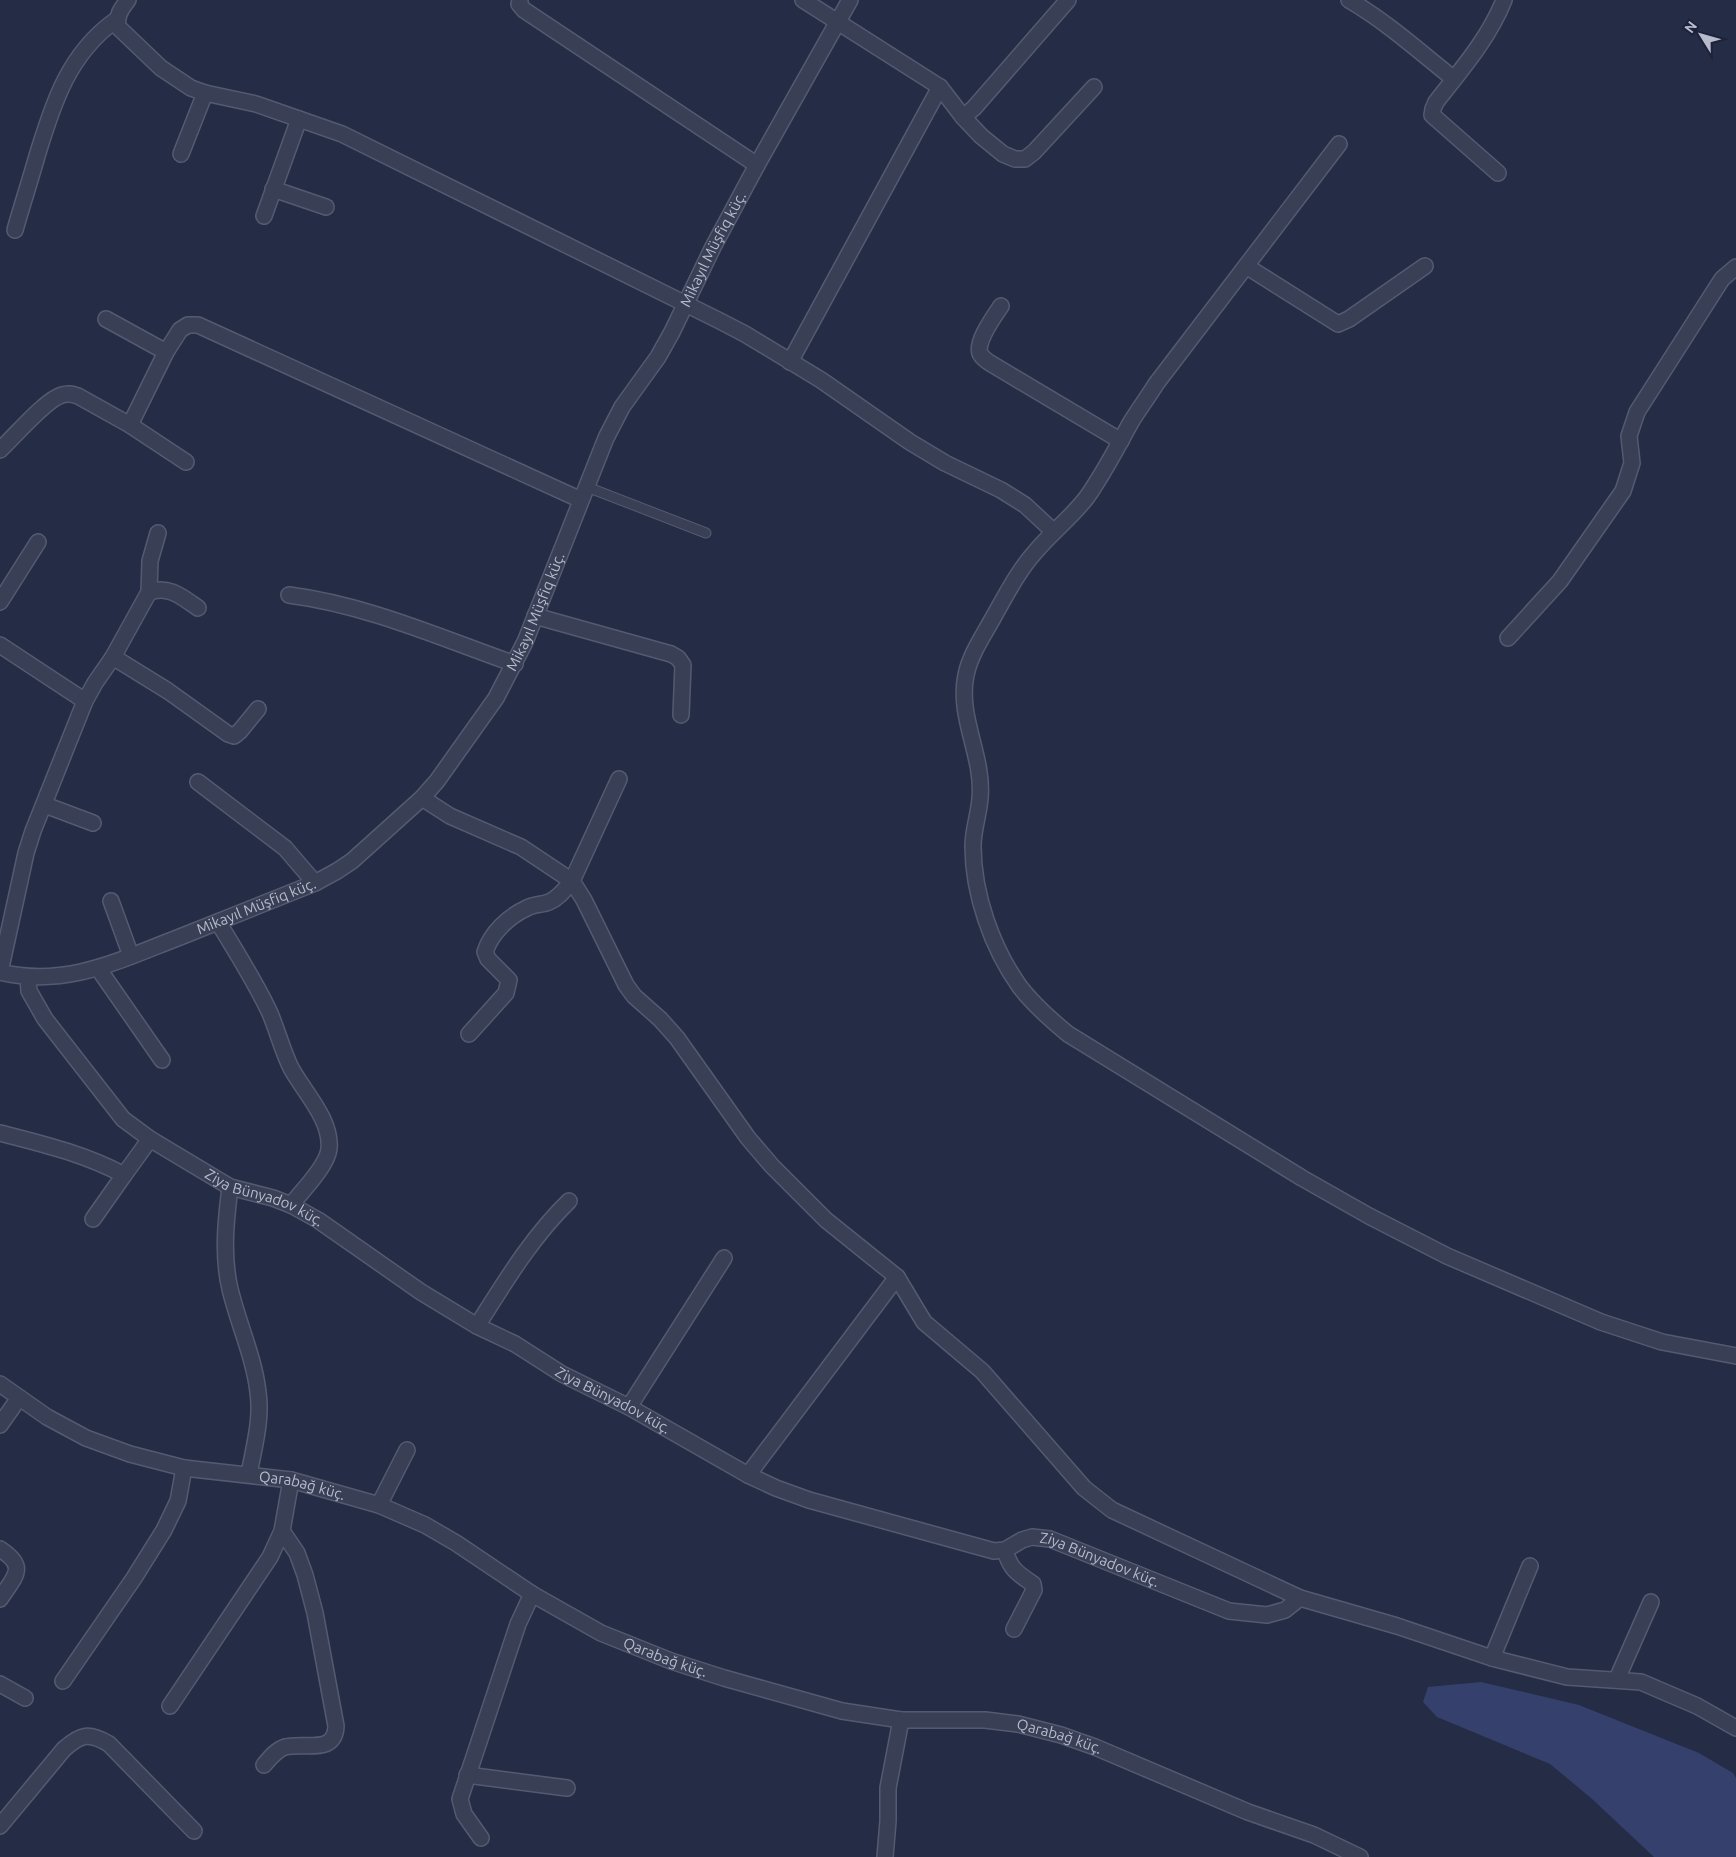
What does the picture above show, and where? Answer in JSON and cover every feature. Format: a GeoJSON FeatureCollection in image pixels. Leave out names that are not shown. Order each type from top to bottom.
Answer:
{"type":"FeatureCollection","features":[{"type":"Feature","properties":{"kind":"street"},"geometry":{"type":"LineString","coordinates":[[15,230],[49,114],[61,86],[90,42],[116,20],[119,12],[128,0]]}},
{"type":"Feature","properties":{"kind":"street"},"geometry":{"type":"LineString","coordinates":[[520,0],[519,4],[524,10],[757,165]]}},
{"type":"Feature","properties":{"kind":"street"},"geometry":{"type":"LineString","coordinates":[[803,0],[940,87],[963,117],[981,136],[1003,154],[1015,159],[1025,159],[1034,152],[1094,87]]}},
{"type":"Feature","properties":{"kind":"street","name":"Mikayıl Müşfiq küç."},"geometry":{"type":"LineString","coordinates":[[0,972],[28,978],[84,973],[315,883],[337,872],[352,861],[422,798],[437,781],[485,714],[515,664],[536,616],[606,438],[622,407],[658,357],[672,332],[713,247],[850,0]]}},
{"type":"Feature","properties":{"kind":"street"},"geometry":{"type":"LineString","coordinates":[[963,117],[974,108],[1068,0]]}},
{"type":"Feature","properties":{"kind":"street"},"geometry":{"type":"LineString","coordinates":[[1349,0],[1397,33],[1454,80]]}},
{"type":"Feature","properties":{"kind":"street"},"geometry":{"type":"LineString","coordinates":[[1498,173],[1432,115],[1436,102],[1479,47],[1499,14],[1504,0]]}},
{"type":"Feature","properties":{"kind":"street"},"geometry":{"type":"LineString","coordinates":[[116,20],[118,28],[161,68],[181,83],[205,93],[256,104],[342,134],[745,334],[821,380],[910,442],[945,463],[1001,490],[1025,505],[1054,532]]}},
{"type":"Feature","properties":{"kind":"street"},"geometry":{"type":"LineString","coordinates":[[790,362],[940,87]]}},
{"type":"Feature","properties":{"kind":"street"},"geometry":{"type":"LineString","coordinates":[[181,154],[205,93]]}},
{"type":"Feature","properties":{"kind":"street"},"geometry":{"type":"LineString","coordinates":[[264,216],[299,119]]}},
{"type":"Feature","properties":{"kind":"street"},"geometry":{"type":"LineString","coordinates":[[1339,144],[1156,384],[1087,497],[1036,551],[1019,572],[973,654],[966,674],[963,692],[964,705],[981,778],[973,844],[974,874],[980,901],[1005,962],[1020,987],[1042,1012],[1068,1034],[1302,1178],[1369,1216],[1447,1256],[1601,1322],[1662,1342],[1736,1356]]}},
{"type":"Feature","properties":{"kind":"street"},"geometry":{"type":"LineString","coordinates":[[273,189],[326,207]]}},
{"type":"Feature","properties":{"kind":"street"},"geometry":{"type":"LineString","coordinates":[[1246,266],[1338,324],[1349,319],[1425,266]]}},
{"type":"Feature","properties":{"kind":"street"},"geometry":{"type":"LineString","coordinates":[[1508,638],[1560,581],[1623,491],[1632,463],[1629,436],[1637,412],[1722,279],[1736,267]]}},
{"type":"Feature","properties":{"kind":"street"},"geometry":{"type":"LineString","coordinates":[[1000,306],[984,333],[979,348],[980,354],[990,363],[1121,441]]}},
{"type":"Feature","properties":{"kind":"street"},"geometry":{"type":"LineString","coordinates":[[106,319],[166,352]]}},
{"type":"Feature","properties":{"kind":"street"},"geometry":{"type":"LineString","coordinates":[[130,426],[166,352],[180,330],[188,325],[198,325],[584,493]]}},
{"type":"Feature","properties":{"kind":"street"},"geometry":{"type":"LineString","coordinates":[[0,450],[47,404],[63,394],[71,394],[78,396],[130,426],[186,462]]}},
{"type":"Feature","properties":{"kind":"street"},"geometry":{"type":"LineString","coordinates":[[0,972],[26,852],[33,831],[85,701],[113,657],[149,592],[150,561],[158,533]]}},
{"type":"Feature","properties":{"kind":"street"},"geometry":{"type":"LineString","coordinates":[[0,602],[38,542]]}},
{"type":"Feature","properties":{"kind":"street"},"geometry":{"type":"LineString","coordinates":[[149,592],[159,588],[175,593],[198,608]]}},
{"type":"Feature","properties":{"kind":"street"},"geometry":{"type":"LineString","coordinates":[[289,595],[307,597],[378,615],[515,664]]}},
{"type":"Feature","properties":{"kind":"street"},"geometry":{"type":"LineString","coordinates":[[536,616],[671,654],[678,658],[683,665],[681,715]]}},
{"type":"Feature","properties":{"kind":"street"},"geometry":{"type":"LineString","coordinates":[[0,645],[85,701]]}},
{"type":"Feature","properties":{"kind":"street"},"geometry":{"type":"LineString","coordinates":[[113,657],[168,691],[228,734],[234,736],[240,731],[258,708]]}},
{"type":"Feature","properties":{"kind":"street"},"geometry":{"type":"LineString","coordinates":[[469,1034],[506,993],[508,987],[509,980],[488,960],[485,952],[487,944],[507,920],[528,907],[548,903],[560,895],[572,881],[619,779]]}},
{"type":"Feature","properties":{"kind":"street"},"geometry":{"type":"LineString","coordinates":[[198,782],[285,848],[315,883]]}},
{"type":"Feature","properties":{"kind":"street"},"geometry":{"type":"LineString","coordinates":[[422,798],[450,816],[521,847],[572,881],[584,900],[626,984],[634,996],[660,1019],[677,1038],[748,1138],[772,1166],[826,1220],[897,1277],[924,1322],[982,1371],[1084,1488],[1112,1510],[1300,1598],[1397,1626],[1492,1658],[1567,1677],[1641,1682],[1697,1706],[1736,1728]]}},
{"type":"Feature","properties":{"kind":"street"},"geometry":{"type":"LineString","coordinates":[[45,805],[93,823]]}},
{"type":"Feature","properties":{"kind":"street"},"geometry":{"type":"LineString","coordinates":[[110,901],[130,956]]}},
{"type":"Feature","properties":{"kind":"street"},"geometry":{"type":"LineString","coordinates":[[218,922],[251,976],[270,1013],[291,1068],[317,1108],[328,1135],[329,1150],[323,1164],[291,1206]]}},
{"type":"Feature","properties":{"kind":"street"},"geometry":{"type":"LineString","coordinates":[[98,968],[162,1060]]}},
{"type":"Feature","properties":{"kind":"street","name":"Ziya Bünyadov küç."},"geometry":{"type":"LineString","coordinates":[[28,978],[29,991],[45,1019],[123,1119],[150,1139],[230,1187],[273,1198],[318,1220],[422,1292],[477,1326],[515,1344],[562,1374],[629,1407],[748,1475],[809,1500],[994,1551],[1005,1550],[1022,1540],[1032,1537],[1050,1539],[1229,1611],[1267,1615],[1286,1610],[1300,1598]]}},
{"type":"Feature","properties":{"kind":"street"},"geometry":{"type":"LineString","coordinates":[[0,1133],[79,1154],[124,1175]]}},
{"type":"Feature","properties":{"kind":"street"},"geometry":{"type":"LineString","coordinates":[[92,1219],[150,1139]]}},
{"type":"Feature","properties":{"kind":"street"},"geometry":{"type":"LineString","coordinates":[[230,1187],[225,1227],[229,1286],[254,1371],[260,1417],[249,1474]]}},
{"type":"Feature","properties":{"kind":"street"},"geometry":{"type":"LineString","coordinates":[[477,1326],[532,1242],[551,1218],[569,1201]]}},
{"type":"Feature","properties":{"kind":"street"},"geometry":{"type":"LineString","coordinates":[[629,1407],[724,1258]]}},
{"type":"Feature","properties":{"kind":"street"},"geometry":{"type":"LineString","coordinates":[[748,1475],[897,1277]]}},
{"type":"Feature","properties":{"kind":"street","name":"Qarabağ küç."},"geometry":{"type":"LineString","coordinates":[[0,1384],[47,1417],[86,1438],[130,1454],[184,1468],[291,1480],[379,1505],[441,1534],[532,1594],[601,1633],[672,1661],[724,1678],[842,1711],[901,1720],[985,1720],[1018,1724],[1061,1735],[1095,1747],[1248,1812],[1314,1835],[1360,1857]]}},
{"type":"Feature","properties":{"kind":"street"},"geometry":{"type":"LineString","coordinates":[[0,1425],[19,1398]]}},
{"type":"Feature","properties":{"kind":"street"},"geometry":{"type":"LineString","coordinates":[[379,1505],[407,1450]]}},
{"type":"Feature","properties":{"kind":"street"},"geometry":{"type":"LineString","coordinates":[[63,1681],[134,1578],[164,1530],[178,1501],[184,1468]]}},
{"type":"Feature","properties":{"kind":"street"},"geometry":{"type":"LineString","coordinates":[[170,1706],[270,1557],[282,1531],[291,1480]]}},
{"type":"Feature","properties":{"kind":"street"},"geometry":{"type":"LineString","coordinates":[[264,1765],[276,1752],[285,1747],[323,1745],[331,1743],[336,1736],[336,1726],[315,1612],[297,1553],[282,1531]]}},
{"type":"Feature","properties":{"kind":"street"},"geometry":{"type":"LineString","coordinates":[[0,1549],[14,1559],[17,1566],[16,1574],[0,1598]]}},
{"type":"Feature","properties":{"kind":"street"},"geometry":{"type":"LineString","coordinates":[[1005,1550],[1009,1564],[1015,1571],[1033,1584],[1034,1590],[1014,1629]]}},
{"type":"Feature","properties":{"kind":"street"},"geometry":{"type":"LineString","coordinates":[[1492,1658],[1530,1566]]}},
{"type":"Feature","properties":{"kind":"street"},"geometry":{"type":"LineString","coordinates":[[481,1838],[464,1814],[460,1799],[518,1624],[532,1594]]}},
{"type":"Feature","properties":{"kind":"street"},"geometry":{"type":"LineString","coordinates":[[1617,1679],[1651,1602]]}},
{"type":"Feature","properties":{"kind":"street"},"geometry":{"type":"LineString","coordinates":[[0,1684],[25,1698]]}},
{"type":"Feature","properties":{"kind":"street"},"geometry":{"type":"LineString","coordinates":[[885,1857],[888,1788],[901,1720]]}},
{"type":"Feature","properties":{"kind":"street"},"geometry":{"type":"LineString","coordinates":[[0,1826],[64,1749],[76,1739],[87,1736],[98,1738],[109,1744],[194,1831]]}},
{"type":"Feature","properties":{"kind":"street"},"geometry":{"type":"LineString","coordinates":[[467,1775],[567,1788]]}},
{"type":"Feature","properties":{"kind":"lane"},"geometry":{"type":"LineString","coordinates":[[584,493],[706,533]]}},
{"type":"Feature","properties":{"kind":"water"},"geometry":{"type":"Polygon","coordinates":[[[1481,1682],[1579,1705],[1699,1753],[1733,1773],[1736,1778],[1736,1857],[1654,1857],[1591,1798],[1550,1764],[1437,1717],[1423,1702],[1428,1687],[1481,1682]]]}}]}
